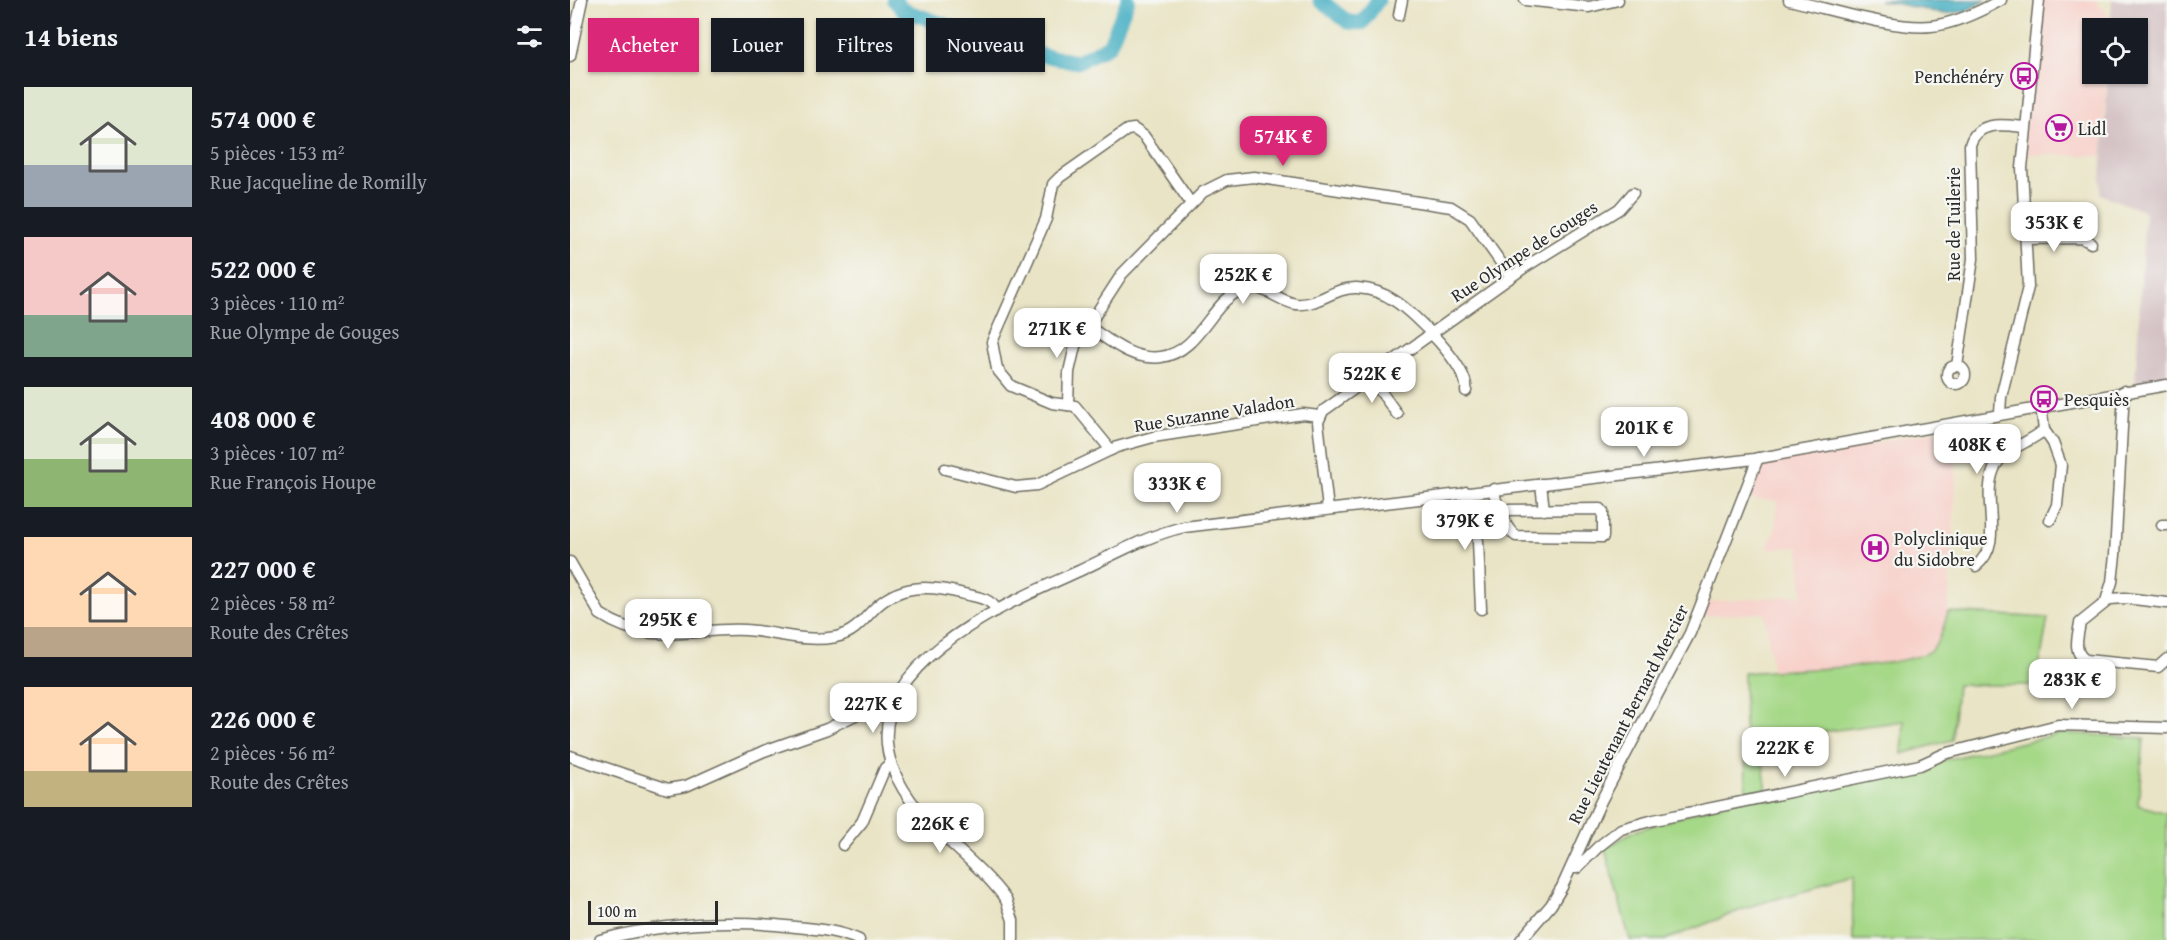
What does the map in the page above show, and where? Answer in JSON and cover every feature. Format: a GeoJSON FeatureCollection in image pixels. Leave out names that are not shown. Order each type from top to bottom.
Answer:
{"type":"FeatureCollection","features":[{"type":"Feature","properties":{"kind":"street"},"geometry":{"type":"LineString","coordinates":[[570,56],[582,0]]}},
{"type":"Feature","properties":{"kind":"street"},"geometry":{"type":"LineString","coordinates":[[1399,15],[1402,0]]}},
{"type":"Feature","properties":{"kind":"street"},"geometry":{"type":"LineString","coordinates":[[1525,0],[1589,7],[1618,0]]}},
{"type":"Feature","properties":{"kind":"street"},"geometry":{"type":"LineString","coordinates":[[1789,0],[1903,25],[1928,27],[1967,15],[2001,0]]}},
{"type":"Feature","properties":{"kind":"street"},"geometry":{"type":"LineString","coordinates":[[2000,413],[2001,397],[2026,300],[2027,239],[2022,168],[2024,127],[2039,0]]}},
{"type":"Feature","properties":{"kind":"street","name":"Rue de Tuilerie"},"geometry":{"type":"LineString","coordinates":[[1957,366],[1973,259],[1970,145],[1974,134],[1990,126],[2024,127]]}},
{"type":"Feature","properties":{"kind":"street"},"geometry":{"type":"LineString","coordinates":[[1111,450],[1075,406],[1052,403],[1011,386],[998,369],[992,342],[1046,219],[1053,184],[1060,177],[1127,130],[1134,129],[1144,136],[1190,202]]}},
{"type":"Feature","properties":{"kind":"street"},"geometry":{"type":"LineString","coordinates":[[1068,405],[1069,372],[1075,346],[1122,274],[1190,202],[1218,183],[1244,177],[1459,210],[1470,219],[1511,277]]}},
{"type":"Feature","properties":{"kind":"street","name":"Rue Olympe de Gouges"},"geometry":{"type":"LineString","coordinates":[[1319,416],[1511,277],[1619,208],[1633,193]]}},
{"type":"Feature","properties":{"kind":"street"},"geometry":{"type":"LineString","coordinates":[[2027,239],[2082,238],[2091,243]]}},
{"type":"Feature","properties":{"kind":"street"},"geometry":{"type":"LineString","coordinates":[[1088,326],[1130,353],[1144,357],[1161,357],[1188,345],[1231,297],[1241,290],[1259,288],[1290,303],[1308,304],[1342,290],[1358,288],[1377,292],[1396,301],[1431,334],[1465,376],[1466,392]]}},
{"type":"Feature","properties":{"kind":"street"},"geometry":{"type":"LineString","coordinates":[[1371,378],[1397,414]]}},
{"type":"Feature","properties":{"kind":"street"},"geometry":{"type":"LineString","coordinates":[[1013,940],[1013,920],[1006,900],[920,812],[891,763],[887,734],[892,706],[905,685],[927,661],[964,629],[996,609],[1170,531],[1328,509],[1758,458],[2167,385]]}},
{"type":"Feature","properties":{"kind":"street"},"geometry":{"type":"LineString","coordinates":[[2106,601],[2112,582],[2124,391]]}},
{"type":"Feature","properties":{"kind":"street"},"geometry":{"type":"LineString","coordinates":[[2041,406],[2044,430],[2053,443],[2061,465],[2057,505],[2050,520]]}},
{"type":"Feature","properties":{"kind":"street","name":"Rue Suzanne Valadon"},"geometry":{"type":"LineString","coordinates":[[945,468],[1016,487],[1037,485],[1111,450],[1153,437],[1303,414],[1319,416]]}},
{"type":"Feature","properties":{"kind":"street"},"geometry":{"type":"LineString","coordinates":[[1319,416],[1328,509]]}},
{"type":"Feature","properties":{"kind":"street"},"geometry":{"type":"LineString","coordinates":[[1976,566],[1989,551],[1992,529],[1988,510],[1991,478],[1997,463],[2044,430]]}},
{"type":"Feature","properties":{"kind":"street","name":"Rue Lieutenant Bernard Mercier"},"geometry":{"type":"LineString","coordinates":[[1521,940],[1551,905],[1571,868],[1601,801],[1690,633],[1758,458]]}},
{"type":"Feature","properties":{"kind":"street"},"geometry":{"type":"LineString","coordinates":[[1541,484],[1541,510]]}},
{"type":"Feature","properties":{"kind":"street"},"geometry":{"type":"LineString","coordinates":[[1494,489],[1501,510],[1510,532],[1516,536],[1600,539],[1603,537],[1604,512],[1601,509],[1501,510]]}},
{"type":"Feature","properties":{"kind":"street"},"geometry":{"type":"LineString","coordinates":[[1466,492],[1478,541],[1481,609]]}},
{"type":"Feature","properties":{"kind":"street"},"geometry":{"type":"LineString","coordinates":[[570,561],[600,614],[658,635],[738,630],[825,639],[855,628],[877,606],[894,594],[918,587],[949,590],[986,600],[996,609]]}},
{"type":"Feature","properties":{"kind":"street"},"geometry":{"type":"LineString","coordinates":[[2112,582],[2126,598]]}},
{"type":"Feature","properties":{"kind":"street"},"geometry":{"type":"LineString","coordinates":[[2167,603],[2126,598],[2106,601],[2080,623],[2078,655],[2086,660],[2158,667],[2167,659]]}},
{"type":"Feature","properties":{"kind":"street"},"geometry":{"type":"LineString","coordinates":[[570,756],[668,789],[686,786],[764,751],[827,729],[875,705],[892,706]]}},
{"type":"Feature","properties":{"kind":"street"},"geometry":{"type":"LineString","coordinates":[[1571,868],[1577,868],[1621,829],[1920,765],[1944,754],[2050,727],[2090,724],[2167,728]]}},
{"type":"Feature","properties":{"kind":"street"},"geometry":{"type":"LineString","coordinates":[[843,845],[859,828],[885,768],[891,763]]}},
{"type":"Feature","properties":{"kind":"street"},"geometry":{"type":"LineString","coordinates":[[600,940],[691,923],[757,922],[821,930],[859,940]]}},
{"type":"Feature","properties":{"kind":"shaded area"},"geometry":{"type":"Polygon","coordinates":[[[2039,0],[2098,0],[2098,5],[2108,12],[2108,18],[2082,18],[2082,84],[2106,84],[2102,156],[2022,154],[2039,0]]]}},
{"type":"Feature","properties":{"kind":"shaded area"},"geometry":{"type":"Polygon","coordinates":[[[2112,0],[2167,0],[2167,381],[2135,385],[2145,212],[2100,194],[2107,84],[2148,84],[2148,18],[2111,18],[2112,0]]]}},
{"type":"Feature","properties":{"kind":"shaded area","name":"Polyclinique du Sidobre"},"geometry":{"type":"Polygon","coordinates":[[[1959,427],[1948,612],[1938,642],[1932,649],[1915,657],[1862,666],[1772,670],[1765,613],[1702,616],[1708,602],[1803,595],[1799,547],[1767,549],[1775,530],[1777,501],[1749,499],[1761,472],[1769,462],[1959,427]]]}},
{"type":"Feature","properties":{"kind":"green space"},"geometry":{"type":"Polygon","coordinates":[[[1948,612],[2048,618],[2036,685],[1957,685],[1952,740],[1902,754],[1904,721],[1799,735],[1789,755],[1763,764],[1768,800],[2063,733],[2144,738],[2138,805],[2167,813],[2167,940],[1853,940],[1852,878],[1754,905],[1665,940],[1630,940],[1605,849],[1632,832],[1746,796],[1744,673],[1871,665],[1918,656],[1931,650],[1937,642],[1948,612]]]}},
{"type":"Feature","properties":{"kind":"water"},"geometry":{"type":"Polygon","coordinates":[[[1879,0],[1986,0],[1965,11],[1945,14],[1879,0]]]}},
{"type":"Feature","properties":{"kind":"waterway"},"geometry":{"type":"LineString","coordinates":[[894,0],[903,10],[1016,50],[1077,62],[1109,46],[1128,0]]}},
{"type":"Feature","properties":{"kind":"waterway"},"geometry":{"type":"LineString","coordinates":[[1320,0],[1348,22],[1362,23],[1378,0]]}},
{"type":"Feature","properties":{"kind":"place","name":"Penchénéry"},"geometry":{"type":"Point","coordinates":[2024,76]}},
{"type":"Feature","properties":{"kind":"place","name":"Lidl"},"geometry":{"type":"Point","coordinates":[2059,128]}},
{"type":"Feature","properties":{"kind":"place","name":"Pesquiès"},"geometry":{"type":"Point","coordinates":[2044,399]}},
{"type":"Feature","properties":{"kind":"place","name":"Polyclinique du Sidobre"},"geometry":{"type":"Point","coordinates":[1875,548]}}]}
